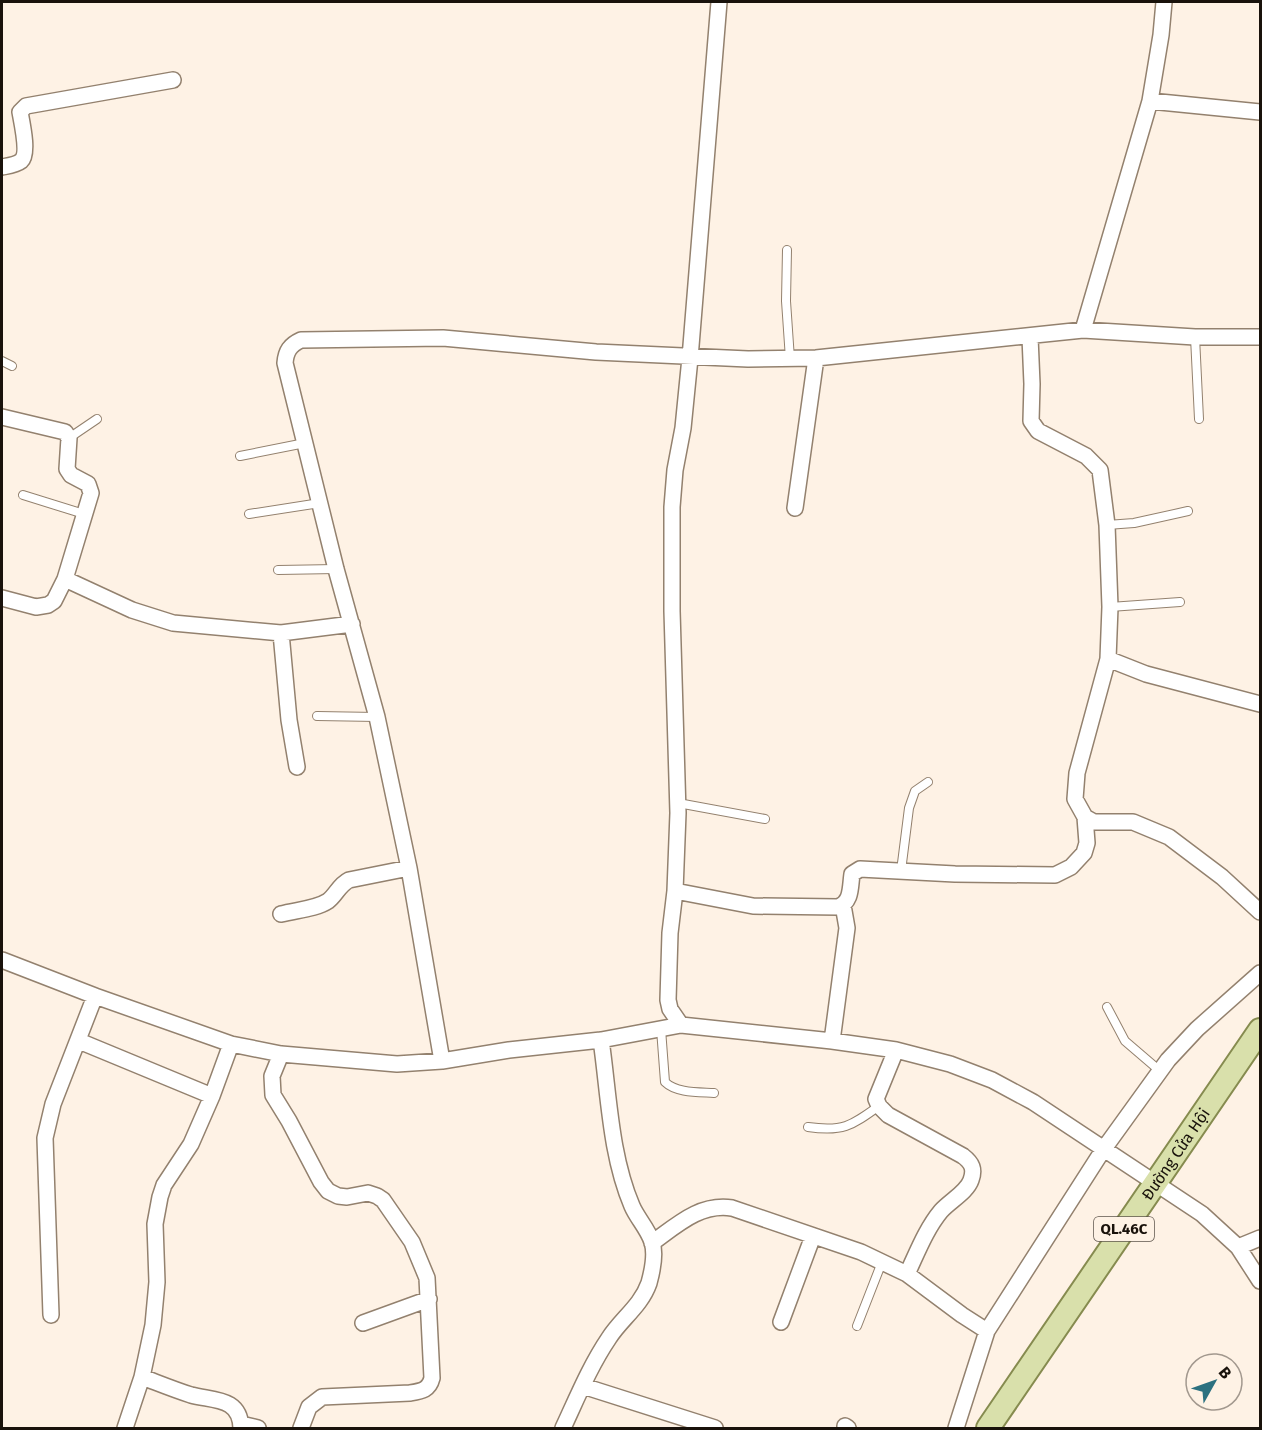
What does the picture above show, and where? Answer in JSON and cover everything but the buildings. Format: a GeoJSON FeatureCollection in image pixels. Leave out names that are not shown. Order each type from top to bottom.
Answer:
{"type":"FeatureCollection","features":[{"type":"Feature","properties":{"kind":"main road","name":"Đường Cửa Hội"},"geometry":{"type":"LineString","coordinates":[[988,1428],[1260,1030]]}},
{"type":"Feature","properties":{"kind":"street"},"geometry":{"type":"LineString","coordinates":[[681,1026],[670,1009],[668,1000],[678,803],[672,611],[672,507],[690,358],[719,2]]}},
{"type":"Feature","properties":{"kind":"street"},"geometry":{"type":"LineString","coordinates":[[1083,330],[1150,101],[1164,2]]}},
{"type":"Feature","properties":{"kind":"street"},"geometry":{"type":"LineString","coordinates":[[2,167],[19,163],[23,159],[25,152],[20,112],[26,105],[173,80]]}},
{"type":"Feature","properties":{"kind":"street"},"geometry":{"type":"LineString","coordinates":[[1150,101],[1260,112]]}},
{"type":"Feature","properties":{"kind":"street"},"geometry":{"type":"LineString","coordinates":[[442,1061],[409,868],[377,717],[336,569],[285,363],[289,348],[301,340],[443,338],[690,358],[816,358],[1083,330],[1195,337],[1260,337]]}},
{"type":"Feature","properties":{"kind":"street"},"geometry":{"type":"LineString","coordinates":[[675,891],[753,906],[837,907],[848,900],[852,874],[860,869],[1055,875],[1071,867],[1084,853],[1087,843],[1085,817],[1074,799],[1074,786],[1108,659],[1110,607],[1107,525],[1100,470],[1086,456],[1038,432],[1032,421],[1030,337]]}},
{"type":"Feature","properties":{"kind":"street"},"geometry":{"type":"LineString","coordinates":[[795,508],[816,358]]}},
{"type":"Feature","properties":{"kind":"street"},"geometry":{"type":"LineString","coordinates":[[2,417],[65,432],[69,438],[67,469],[71,475],[88,484],[91,490],[65,579],[57,596],[48,605],[36,607],[2,598]]}},
{"type":"Feature","properties":{"kind":"street"},"geometry":{"type":"LineString","coordinates":[[65,579],[158,620],[281,633],[352,624]]}},
{"type":"Feature","properties":{"kind":"street"},"geometry":{"type":"LineString","coordinates":[[281,633],[289,720],[297,767]]}},
{"type":"Feature","properties":{"kind":"street"},"geometry":{"type":"LineString","coordinates":[[1108,659],[1146,674],[1260,704]]}},
{"type":"Feature","properties":{"kind":"street"},"geometry":{"type":"LineString","coordinates":[[1085,817],[1094,822],[1133,822],[1169,837],[1222,877],[1260,912]]}},
{"type":"Feature","properties":{"kind":"street"},"geometry":{"type":"LineString","coordinates":[[281,914],[326,903],[348,880],[409,868]]}},
{"type":"Feature","properties":{"kind":"street"},"geometry":{"type":"LineString","coordinates":[[832,1041],[847,928],[843,905]]}},
{"type":"Feature","properties":{"kind":"street"},"geometry":{"type":"LineString","coordinates":[[2,960],[231,1044],[281,1054],[397,1064],[442,1061],[601,1040],[681,1026],[832,1041],[896,1050],[950,1064],[992,1080],[1033,1102],[1202,1214],[1238,1247],[1260,1281]]}},
{"type":"Feature","properties":{"kind":"street"},"geometry":{"type":"LineString","coordinates":[[956,1428],[987,1331],[1103,1150],[1160,1071],[1197,1029],[1260,974]]}},
{"type":"Feature","properties":{"kind":"street"},"geometry":{"type":"LineString","coordinates":[[51,1315],[45,1138],[53,1104],[95,996]]}},
{"type":"Feature","properties":{"kind":"street"},"geometry":{"type":"LineString","coordinates":[[564,1428],[609,1338],[644,1293],[652,1270],[652,1243],[632,1206],[619,1168],[601,1040]]}},
{"type":"Feature","properties":{"kind":"street"},"geometry":{"type":"LineString","coordinates":[[79,1041],[212,1096]]}},
{"type":"Feature","properties":{"kind":"street"},"geometry":{"type":"LineString","coordinates":[[124,1428],[142,1377],[153,1325],[156,1298],[155,1224],[157,1207],[164,1185],[191,1144],[231,1044]]}},
{"type":"Feature","properties":{"kind":"street"},"geometry":{"type":"LineString","coordinates":[[896,1050],[876,1099],[879,1107],[888,1115],[963,1156],[973,1168],[970,1183],[941,1211],[907,1274]]}},
{"type":"Feature","properties":{"kind":"street"},"geometry":{"type":"LineString","coordinates":[[281,1054],[272,1076],[273,1095],[321,1182],[328,1191],[338,1196],[347,1197],[368,1193],[383,1200],[419,1256],[428,1278],[432,1378],[428,1388],[410,1393],[322,1398],[309,1407],[301,1428]]}},
{"type":"Feature","properties":{"kind":"street"},"geometry":{"type":"LineString","coordinates":[[652,1243],[695,1213],[715,1207],[732,1208],[861,1252],[907,1274],[987,1331]]}},
{"type":"Feature","properties":{"kind":"street"},"geometry":{"type":"LineString","coordinates":[[781,1322],[813,1236]]}},
{"type":"Feature","properties":{"kind":"street"},"geometry":{"type":"LineString","coordinates":[[1238,1247],[1260,1238]]}},
{"type":"Feature","properties":{"kind":"street"},"geometry":{"type":"LineString","coordinates":[[363,1323],[429,1299]]}},
{"type":"Feature","properties":{"kind":"street"},"geometry":{"type":"LineString","coordinates":[[142,1377],[192,1395],[226,1402],[236,1411],[241,1426],[258,1428]]}},
{"type":"Feature","properties":{"kind":"street"},"geometry":{"type":"LineString","coordinates":[[583,1386],[715,1428]]}},
{"type":"Feature","properties":{"kind":"lane"},"geometry":{"type":"LineString","coordinates":[[787,250],[786,301],[790,358]]}},
{"type":"Feature","properties":{"kind":"lane"},"geometry":{"type":"LineString","coordinates":[[1195,337],[1199,419]]}},
{"type":"Feature","properties":{"kind":"lane"},"geometry":{"type":"LineString","coordinates":[[2,361],[12,366]]}},
{"type":"Feature","properties":{"kind":"lane"},"geometry":{"type":"LineString","coordinates":[[69,438],[97,419]]}},
{"type":"Feature","properties":{"kind":"lane"},"geometry":{"type":"LineString","coordinates":[[240,456],[305,443]]}},
{"type":"Feature","properties":{"kind":"lane"},"geometry":{"type":"LineString","coordinates":[[23,495],[84,514]]}},
{"type":"Feature","properties":{"kind":"lane"},"geometry":{"type":"LineString","coordinates":[[249,514],[320,503]]}},
{"type":"Feature","properties":{"kind":"lane"},"geometry":{"type":"LineString","coordinates":[[1107,525],[1134,523],[1188,511]]}},
{"type":"Feature","properties":{"kind":"lane"},"geometry":{"type":"LineString","coordinates":[[278,570],[336,569]]}},
{"type":"Feature","properties":{"kind":"lane"},"geometry":{"type":"LineString","coordinates":[[1110,607],[1180,602]]}},
{"type":"Feature","properties":{"kind":"lane"},"geometry":{"type":"LineString","coordinates":[[318,716],[377,717]]}},
{"type":"Feature","properties":{"kind":"lane"},"geometry":{"type":"LineString","coordinates":[[901,871],[909,808],[915,791],[928,782]]}},
{"type":"Feature","properties":{"kind":"lane"},"geometry":{"type":"LineString","coordinates":[[678,803],[765,819]]}},
{"type":"Feature","properties":{"kind":"lane"},"geometry":{"type":"LineString","coordinates":[[1107,1007],[1125,1041],[1160,1071]]}},
{"type":"Feature","properties":{"kind":"lane"},"geometry":{"type":"LineString","coordinates":[[661,1029],[666,1082],[669,1086],[680,1090],[714,1093]]}},
{"type":"Feature","properties":{"kind":"lane"},"geometry":{"type":"LineString","coordinates":[[808,1127],[827,1130],[840,1128],[855,1123],[879,1107]]}},
{"type":"Feature","properties":{"kind":"lane"},"geometry":{"type":"LineString","coordinates":[[857,1326],[882,1263]]}}]}
